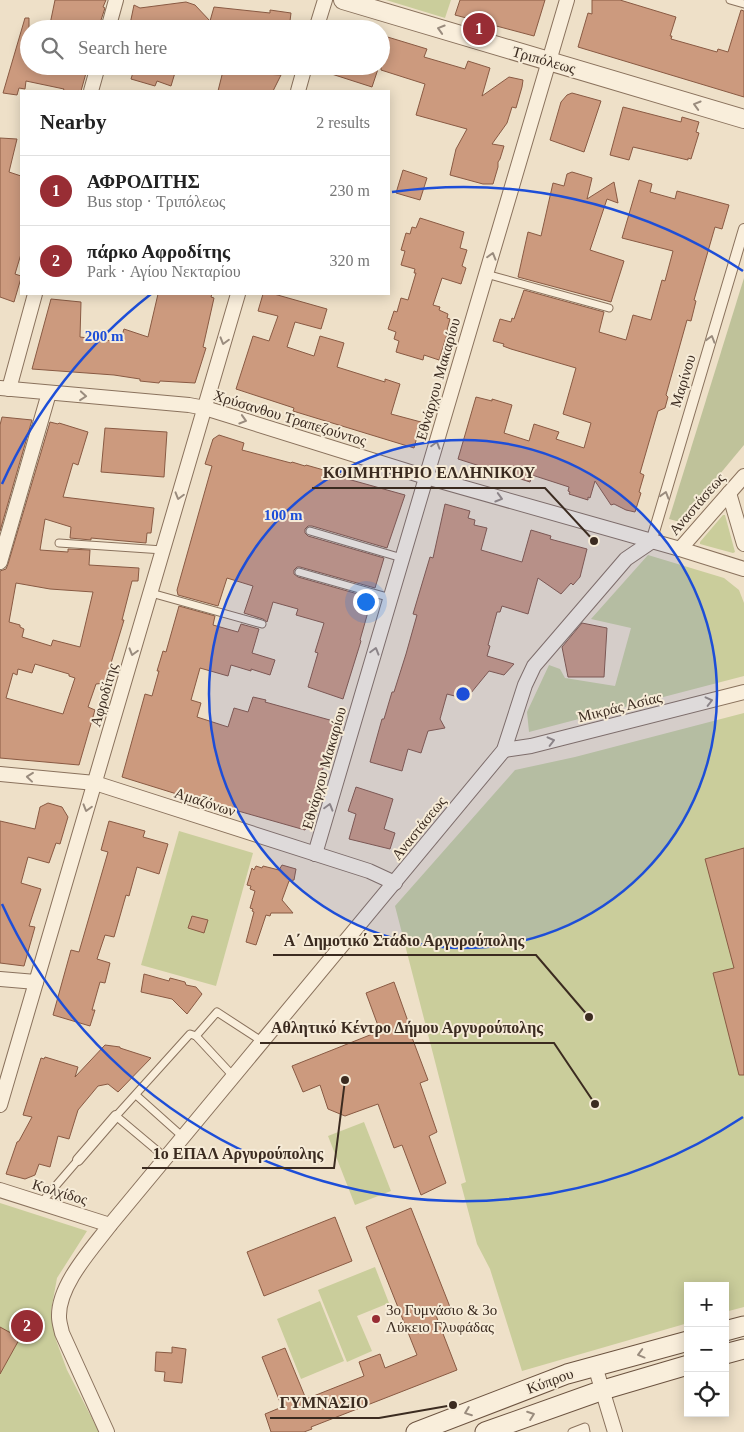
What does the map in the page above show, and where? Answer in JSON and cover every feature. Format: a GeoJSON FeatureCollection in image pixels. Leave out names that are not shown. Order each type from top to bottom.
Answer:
{"type":"FeatureCollection","features":[{"type":"Feature","properties":{"kind":"main road"},"geometry":{"type":"LineString","coordinates":[[729,1330],[744,1326]]}},
{"type":"Feature","properties":{"kind":"main road","name":"Κύπρου"},"geometry":{"type":"LineString","coordinates":[[416,1432],[566,1374],[684,1342]]}},
{"type":"Feature","properties":{"kind":"main road"},"geometry":{"type":"LineString","coordinates":[[729,1353],[744,1349]]}},
{"type":"Feature","properties":{"kind":"main road","name":"Κύπρου"},"geometry":{"type":"LineString","coordinates":[[485,1432],[603,1390],[684,1366]]}},
{"type":"Feature","properties":{"kind":"street"},"geometry":{"type":"LineString","coordinates":[[110,20],[116,0]]}},
{"type":"Feature","properties":{"kind":"street"},"geometry":{"type":"LineString","coordinates":[[318,20],[324,0]]}},
{"type":"Feature","properties":{"kind":"street","name":"Τριπόλεως"},"geometry":{"type":"LineString","coordinates":[[343,0],[744,119]]}},
{"type":"Feature","properties":{"kind":"street","name":"Εθνάρχου Μακαρίου"},"geometry":{"type":"LineString","coordinates":[[315,854],[567,0]]}},
{"type":"Feature","properties":{"kind":"street"},"geometry":{"type":"LineString","coordinates":[[91,90],[95,75]]}},
{"type":"Feature","properties":{"kind":"street"},"geometry":{"type":"LineString","coordinates":[[298,90],[302,75]]}},
{"type":"Feature","properties":{"kind":"street","name":"Μαρίνου"},"geometry":{"type":"LineString","coordinates":[[650,542],[744,229]]}},
{"type":"Feature","properties":{"kind":"street"},"geometry":{"type":"LineString","coordinates":[[4,388],[35,295]]}},
{"type":"Feature","properties":{"kind":"street","name":"Αφροδίτης"},"geometry":{"type":"LineString","coordinates":[[0,1105],[238,295]]}},
{"type":"Feature","properties":{"kind":"street","name":"Χρύσανθου Τραπεζούντος"},"geometry":{"type":"LineString","coordinates":[[4,388],[205,408],[426,477],[650,542]]}},
{"type":"Feature","properties":{"kind":"street"},"geometry":{"type":"LineString","coordinates":[[0,562],[49,393]]}},
{"type":"Feature","properties":{"kind":"street","name":"Αναστάσεως"},"geometry":{"type":"LineString","coordinates":[[107,1432],[62,1333],[59,1316],[67,1283],[110,1225],[504,750],[525,684],[534,666],[626,559],[650,542],[680,550],[744,476]]}},
{"type":"Feature","properties":{"kind":"street"},"geometry":{"type":"LineString","coordinates":[[730,493],[744,544]]}},
{"type":"Feature","properties":{"kind":"street"},"geometry":{"type":"LineString","coordinates":[[680,550],[744,569]]}},
{"type":"Feature","properties":{"kind":"street","name":"Μικράς Ασίας"},"geometry":{"type":"LineString","coordinates":[[504,750],[532,746],[744,692]]}},
{"type":"Feature","properties":{"kind":"street","name":"Αμαζόνων"},"geometry":{"type":"LineString","coordinates":[[0,774],[94,783],[369,871],[395,883]]}},
{"type":"Feature","properties":{"kind":"street"},"geometry":{"type":"LineString","coordinates":[[0,979],[36,982]]}},
{"type":"Feature","properties":{"kind":"street"},"geometry":{"type":"LineString","coordinates":[[78,1160],[116,1116]]}},
{"type":"Feature","properties":{"kind":"street","name":"Κολχίδος"},"geometry":{"type":"LineString","coordinates":[[0,1190],[110,1225]]}},
{"type":"Feature","properties":{"kind":"street"},"geometry":{"type":"LineString","coordinates":[[594,1366],[615,1432]]}},
{"type":"Feature","properties":{"kind":"lane"},"geometry":{"type":"LineString","coordinates":[[730,0],[744,4]]}},
{"type":"Feature","properties":{"kind":"lane"},"geometry":{"type":"LineString","coordinates":[[486,274],[609,308]]}},
{"type":"Feature","properties":{"kind":"lane"},"geometry":{"type":"LineString","coordinates":[[310,531],[402,558]]}},
{"type":"Feature","properties":{"kind":"lane"},"geometry":{"type":"LineString","coordinates":[[59,544],[163,550]]}},
{"type":"Feature","properties":{"kind":"lane"},"geometry":{"type":"LineString","coordinates":[[299,572],[391,598]]}},
{"type":"Feature","properties":{"kind":"lane"},"geometry":{"type":"LineString","coordinates":[[151,592],[262,624]]}},
{"type":"Feature","properties":{"kind":"lane"},"geometry":{"type":"LineString","coordinates":[[196,1036],[217,1012],[263,1042]]}},
{"type":"Feature","properties":{"kind":"lane"},"geometry":{"type":"LineString","coordinates":[[166,1158],[116,1116],[190,1034],[196,1036],[234,1077]]}},
{"type":"Feature","properties":{"kind":"lane"},"geometry":{"type":"LineString","coordinates":[[136,1095],[183,1138]]}},
{"type":"Feature","properties":{"kind":"lane"},"geometry":{"type":"LineString","coordinates":[[41,1203],[78,1160]]}},
{"type":"Feature","properties":{"kind":"lane"},"geometry":{"type":"LineString","coordinates":[[572,1432],[584,1427],[586,1432]]}},
{"type":"Feature","properties":{"kind":"green space"},"geometry":{"type":"Polygon","coordinates":[[[386,0],[451,0],[445,18],[386,0]]]}},
{"type":"Feature","properties":{"kind":"green space"},"geometry":{"type":"Polygon","coordinates":[[[744,278],[744,445],[680,522],[669,519],[744,278]]]}},
{"type":"Feature","properties":{"kind":"green space"},"geometry":{"type":"Polygon","coordinates":[[[723,515],[725,515],[735,552],[733,553],[700,544],[723,515]]]}},
{"type":"Feature","properties":{"kind":"green space"},"geometry":{"type":"Polygon","coordinates":[[[648,555],[724,578],[739,590],[744,603],[744,676],[529,732],[527,712],[549,665],[560,669],[565,678],[615,686],[631,628],[591,619],[648,555]]]}},
{"type":"Feature","properties":{"kind":"green space"},"geometry":{"type":"Polygon","coordinates":[[[744,713],[744,1307],[729,1311],[729,1282],[684,1282],[684,1324],[522,1371],[490,1269],[477,1244],[461,1184],[466,1182],[395,906],[515,770],[575,757],[744,713]]]}},
{"type":"Feature","properties":{"kind":"green space"},"geometry":{"type":"Polygon","coordinates":[[[179,831],[253,853],[216,986],[141,965],[179,831]]]}},
{"type":"Feature","properties":{"kind":"green space"},"geometry":{"type":"Polygon","coordinates":[[[364,1122],[391,1191],[355,1205],[328,1136],[364,1122]]]}},
{"type":"Feature","properties":{"kind":"green space"},"geometry":{"type":"Polygon","coordinates":[[[0,1203],[87,1231],[57,1278],[51,1311],[56,1340],[67,1370],[99,1432],[0,1432],[0,1203]]]}},
{"type":"Feature","properties":{"kind":"green space"},"geometry":{"type":"Polygon","coordinates":[[[375,1267],[389,1303],[357,1316],[372,1351],[347,1362],[318,1290],[375,1267]]]}},
{"type":"Feature","properties":{"kind":"green space"},"geometry":{"type":"Polygon","coordinates":[[[320,1301],[344,1361],[301,1379],[277,1319],[320,1301]]]}},
{"type":"Feature","properties":{"kind":"building"},"geometry":{"type":"Polygon","coordinates":[[[55,0],[106,0],[101,20],[51,20],[55,0]]]}},
{"type":"Feature","properties":{"kind":"building"},"geometry":{"type":"Polygon","coordinates":[[[460,0],[545,0],[534,36],[455,15],[460,0]]]}},
{"type":"Feature","properties":{"kind":"building"},"geometry":{"type":"Polygon","coordinates":[[[592,0],[620,0],[676,17],[670,36],[672,36],[671,39],[717,52],[718,49],[728,52],[741,10],[744,11],[744,97],[578,47],[588,13],[592,14],[592,0]]]}},
{"type":"Feature","properties":{"kind":"building"},"geometry":{"type":"Polygon","coordinates":[[[186,2],[195,5],[209,20],[131,20],[134,5],[140,8],[186,2]]]}},
{"type":"Feature","properties":{"kind":"building"},"geometry":{"type":"Polygon","coordinates":[[[214,7],[270,13],[270,10],[291,13],[290,20],[210,20],[214,7]]]}},
{"type":"Feature","properties":{"kind":"building"},"geometry":{"type":"Polygon","coordinates":[[[20,35],[20,75],[85,75],[81,90],[64,90],[26,81],[25,89],[19,88],[17,95],[3,93],[20,35]]]}},
{"type":"Feature","properties":{"kind":"building"},"geometry":{"type":"Polygon","coordinates":[[[390,38],[427,49],[424,57],[465,69],[468,61],[490,68],[482,96],[509,77],[523,80],[516,108],[512,107],[507,123],[492,144],[504,146],[493,184],[483,184],[450,175],[456,149],[467,129],[416,115],[425,84],[390,73],[390,38]]]}},
{"type":"Feature","properties":{"kind":"building"},"geometry":{"type":"Polygon","coordinates":[[[132,75],[174,75],[171,86],[157,81],[155,86],[131,79],[132,75]]]}},
{"type":"Feature","properties":{"kind":"building"},"geometry":{"type":"Polygon","coordinates":[[[222,75],[281,75],[274,90],[218,90],[222,75]]]}},
{"type":"Feature","properties":{"kind":"building"},"geometry":{"type":"Polygon","coordinates":[[[335,75],[376,75],[372,87],[335,75]]]}},
{"type":"Feature","properties":{"kind":"building"},"geometry":{"type":"Polygon","coordinates":[[[572,93],[601,101],[584,152],[550,140],[561,102],[567,95],[572,93]]]}},
{"type":"Feature","properties":{"kind":"building"},"geometry":{"type":"Polygon","coordinates":[[[623,107],[681,122],[682,117],[699,122],[696,132],[699,133],[691,159],[688,158],[688,160],[633,147],[629,160],[610,155],[623,107]]]}},
{"type":"Feature","properties":{"kind":"building"},"geometry":{"type":"Polygon","coordinates":[[[0,138],[17,139],[9,172],[20,176],[20,257],[15,274],[20,276],[20,281],[14,302],[0,297],[0,138]]]}},
{"type":"Feature","properties":{"kind":"building"},"geometry":{"type":"Polygon","coordinates":[[[403,170],[427,178],[420,200],[396,193],[403,170]]]}},
{"type":"Feature","properties":{"kind":"building"},"geometry":{"type":"Polygon","coordinates":[[[572,172],[592,178],[587,199],[614,182],[618,203],[607,199],[590,250],[624,261],[611,302],[518,277],[528,232],[541,236],[553,183],[564,186],[567,174],[572,172]]]}},
{"type":"Feature","properties":{"kind":"building"},"geometry":{"type":"Polygon","coordinates":[[[639,180],[652,184],[650,192],[675,199],[677,191],[729,205],[722,229],[715,227],[694,300],[696,301],[691,321],[687,320],[666,395],[668,397],[665,408],[658,411],[640,473],[644,475],[635,512],[614,504],[611,505],[595,481],[588,500],[569,494],[569,487],[532,475],[530,482],[458,459],[476,397],[492,401],[492,399],[512,405],[504,433],[529,441],[534,424],[559,432],[556,439],[584,448],[591,423],[563,414],[576,368],[511,349],[503,346],[504,344],[493,341],[500,319],[511,322],[512,318],[514,319],[524,290],[604,312],[599,332],[626,340],[633,315],[651,320],[662,280],[665,281],[673,251],[622,238],[639,180]]]}},
{"type":"Feature","properties":{"kind":"building"},"geometry":{"type":"Polygon","coordinates":[[[420,218],[464,232],[460,248],[467,250],[462,266],[466,268],[461,284],[442,278],[433,305],[440,307],[439,310],[448,314],[447,318],[450,319],[439,360],[424,355],[423,360],[396,352],[399,341],[394,339],[396,332],[388,329],[394,311],[397,312],[401,298],[408,300],[416,273],[414,273],[415,269],[401,265],[405,251],[401,250],[406,233],[410,234],[412,227],[416,228],[420,218]]]}},
{"type":"Feature","properties":{"kind":"building"},"geometry":{"type":"Polygon","coordinates":[[[158,295],[212,295],[211,297],[214,298],[203,347],[206,348],[195,383],[160,381],[159,383],[114,375],[32,369],[51,299],[81,302],[80,337],[120,342],[124,329],[148,337],[158,295]]]}},
{"type":"Feature","properties":{"kind":"building"},"geometry":{"type":"Polygon","coordinates":[[[263,295],[278,295],[327,309],[321,329],[295,322],[287,347],[314,356],[320,336],[344,343],[337,367],[385,382],[385,379],[400,384],[391,414],[421,422],[414,448],[293,411],[294,408],[236,389],[253,336],[269,341],[278,316],[258,311],[263,295]]]}},
{"type":"Feature","properties":{"kind":"building"},"geometry":{"type":"Polygon","coordinates":[[[2,417],[32,420],[0,531],[0,425],[2,417]]]}},
{"type":"Feature","properties":{"kind":"building"},"geometry":{"type":"Polygon","coordinates":[[[50,422],[88,432],[78,465],[73,463],[63,497],[154,508],[151,533],[147,533],[146,543],[70,538],[71,527],[45,519],[40,550],[68,552],[68,549],[90,550],[89,565],[139,568],[138,581],[132,581],[122,620],[124,620],[105,683],[96,684],[88,707],[95,710],[79,765],[0,758],[0,571],[6,569],[50,422]],[[16,583],[9,622],[20,625],[24,629],[22,637],[51,646],[53,640],[80,647],[93,592],[50,589],[16,583]],[[35,664],[32,673],[18,669],[17,675],[13,673],[6,698],[63,714],[75,678],[69,676],[69,674],[35,664]]]}},
{"type":"Feature","properties":{"kind":"building"},"geometry":{"type":"Polygon","coordinates":[[[105,428],[167,432],[164,477],[101,472],[105,428]]]}},
{"type":"Feature","properties":{"kind":"building"},"geometry":{"type":"Polygon","coordinates":[[[219,435],[244,443],[242,450],[306,465],[405,495],[387,548],[312,526],[308,526],[305,529],[305,533],[308,536],[384,558],[375,588],[300,567],[294,570],[294,574],[298,577],[372,598],[343,699],[308,687],[318,653],[315,652],[324,623],[296,615],[298,609],[273,602],[267,622],[244,613],[253,586],[227,578],[218,606],[178,595],[177,590],[212,466],[205,464],[213,439],[219,435]]]}},
{"type":"Feature","properties":{"kind":"building"},"geometry":{"type":"Polygon","coordinates":[[[445,504],[470,511],[468,518],[475,520],[474,525],[487,528],[481,550],[522,562],[531,530],[551,536],[550,539],[587,549],[580,577],[573,585],[571,583],[561,594],[538,578],[528,614],[502,606],[500,612],[497,612],[487,656],[514,664],[504,675],[489,671],[466,699],[447,694],[440,719],[445,728],[428,731],[421,753],[408,749],[402,771],[370,762],[382,719],[384,719],[392,692],[394,692],[406,654],[417,615],[413,614],[430,557],[433,558],[445,504]]]}},
{"type":"Feature","properties":{"kind":"building"},"geometry":{"type":"Polygon","coordinates":[[[179,606],[215,616],[213,625],[238,632],[241,624],[259,629],[252,653],[275,660],[270,675],[231,665],[228,676],[200,668],[191,700],[201,703],[197,717],[228,727],[234,708],[248,712],[253,697],[337,722],[329,749],[331,750],[327,765],[324,765],[305,830],[224,807],[181,792],[180,795],[122,777],[145,694],[152,696],[163,651],[166,652],[179,606]]]}},
{"type":"Feature","properties":{"kind":"building"},"geometry":{"type":"Polygon","coordinates":[[[582,623],[607,628],[604,677],[568,677],[562,647],[582,623]]]}},
{"type":"Feature","properties":{"kind":"building"},"geometry":{"type":"Polygon","coordinates":[[[356,787],[393,799],[384,829],[395,833],[390,849],[349,839],[356,814],[348,811],[356,787]]]}},
{"type":"Feature","properties":{"kind":"building"},"geometry":{"type":"Polygon","coordinates":[[[48,803],[62,807],[68,817],[60,844],[56,843],[49,863],[28,857],[21,883],[41,889],[29,926],[35,927],[24,966],[0,963],[0,821],[35,829],[40,807],[48,803]]]}},
{"type":"Feature","properties":{"kind":"building"},"geometry":{"type":"Polygon","coordinates":[[[109,821],[145,831],[143,837],[168,844],[159,874],[137,867],[129,896],[126,895],[114,937],[105,935],[97,959],[110,963],[105,983],[100,982],[92,1010],[95,1010],[90,1026],[53,1015],[71,950],[79,952],[108,852],[101,850],[109,821]]]}},
{"type":"Feature","properties":{"kind":"building"},"geometry":{"type":"Polygon","coordinates":[[[744,848],[744,1075],[739,1075],[713,973],[734,968],[705,859],[744,848]]]}},
{"type":"Feature","properties":{"kind":"building"},"geometry":{"type":"Polygon","coordinates":[[[282,865],[296,869],[294,880],[289,881],[282,900],[293,913],[271,913],[270,916],[266,915],[256,945],[246,942],[254,912],[250,908],[255,891],[250,889],[251,886],[247,885],[252,868],[254,870],[256,866],[262,868],[263,866],[279,870],[282,865]]]}},
{"type":"Feature","properties":{"kind":"building"},"geometry":{"type":"Polygon","coordinates":[[[192,916],[208,920],[204,933],[188,928],[192,916]]]}},
{"type":"Feature","properties":{"kind":"building"},"geometry":{"type":"Polygon","coordinates":[[[144,974],[169,981],[170,978],[185,982],[186,985],[196,987],[202,994],[187,1014],[172,999],[141,992],[144,974]]]}},
{"type":"Feature","properties":{"kind":"building"},"geometry":{"type":"Polygon","coordinates":[[[394,982],[410,1027],[408,1027],[428,1080],[420,1083],[437,1132],[429,1136],[446,1183],[421,1195],[402,1145],[394,1148],[378,1104],[345,1116],[328,1109],[320,1085],[303,1092],[292,1066],[380,1031],[366,993],[394,982]]]}},
{"type":"Feature","properties":{"kind":"building"},"geometry":{"type":"Polygon","coordinates":[[[105,1045],[120,1047],[151,1058],[118,1092],[108,1084],[98,1086],[78,1110],[69,1139],[58,1136],[50,1167],[39,1164],[35,1175],[25,1179],[6,1174],[17,1142],[32,1117],[23,1115],[41,1058],[44,1059],[45,1057],[78,1067],[75,1077],[105,1045]]]}},
{"type":"Feature","properties":{"kind":"building"},"geometry":{"type":"Polygon","coordinates":[[[411,1208],[450,1307],[435,1313],[457,1370],[311,1427],[312,1429],[304,1432],[271,1432],[265,1414],[282,1407],[262,1357],[285,1348],[306,1399],[364,1376],[359,1362],[380,1354],[385,1368],[417,1355],[366,1227],[411,1208]]]}},
{"type":"Feature","properties":{"kind":"building"},"geometry":{"type":"Polygon","coordinates":[[[335,1217],[352,1261],[264,1296],[247,1252],[335,1217]]]}},
{"type":"Feature","properties":{"kind":"building"},"geometry":{"type":"Polygon","coordinates":[[[0,1327],[20,1338],[0,1374],[0,1327]]]}},
{"type":"Feature","properties":{"kind":"building"},"geometry":{"type":"Polygon","coordinates":[[[172,1347],[186,1349],[182,1383],[164,1381],[165,1372],[155,1371],[156,1352],[172,1353],[172,1347]]]}},
{"type":"Feature","properties":{"kind":"place","name":"ΑΦΡΟΔΙΤΗΣ"},"geometry":{"type":"Point","coordinates":[479,29]}},
{"type":"Feature","properties":{"kind":"place","name":"ΚΟΙΜΗΤΗΡΙΟ ΕΛΛΗΝΙΚΟΥ"},"geometry":{"type":"Point","coordinates":[594,541]}},
{"type":"Feature","properties":{"kind":"place","name":"Α΄ Δημοτικό Στάδιο Αργυρούπολης"},"geometry":{"type":"Point","coordinates":[589,1017]}},
{"type":"Feature","properties":{"kind":"place","name":"1o ΕΠΑΛ Αργυρούπολης"},"geometry":{"type":"Point","coordinates":[345,1080]}},
{"type":"Feature","properties":{"kind":"place","name":"Αθλητικό Κέντρο Δήμου Αργυρούπολης"},"geometry":{"type":"Point","coordinates":[595,1104]}},
{"type":"Feature","properties":{"kind":"place","name":"3ο Γυμνάσιο & 3ο Λύκειο Γλυφάδας"},"geometry":{"type":"Point","coordinates":[376,1319]}},
{"type":"Feature","properties":{"kind":"place","name":"πάρκο Αφροδίτης"},"geometry":{"type":"Point","coordinates":[27,1326]}},
{"type":"Feature","properties":{"kind":"place","name":"ΓΥΜΝΑΣΙΟ"},"geometry":{"type":"Point","coordinates":[453,1405]}}]}
